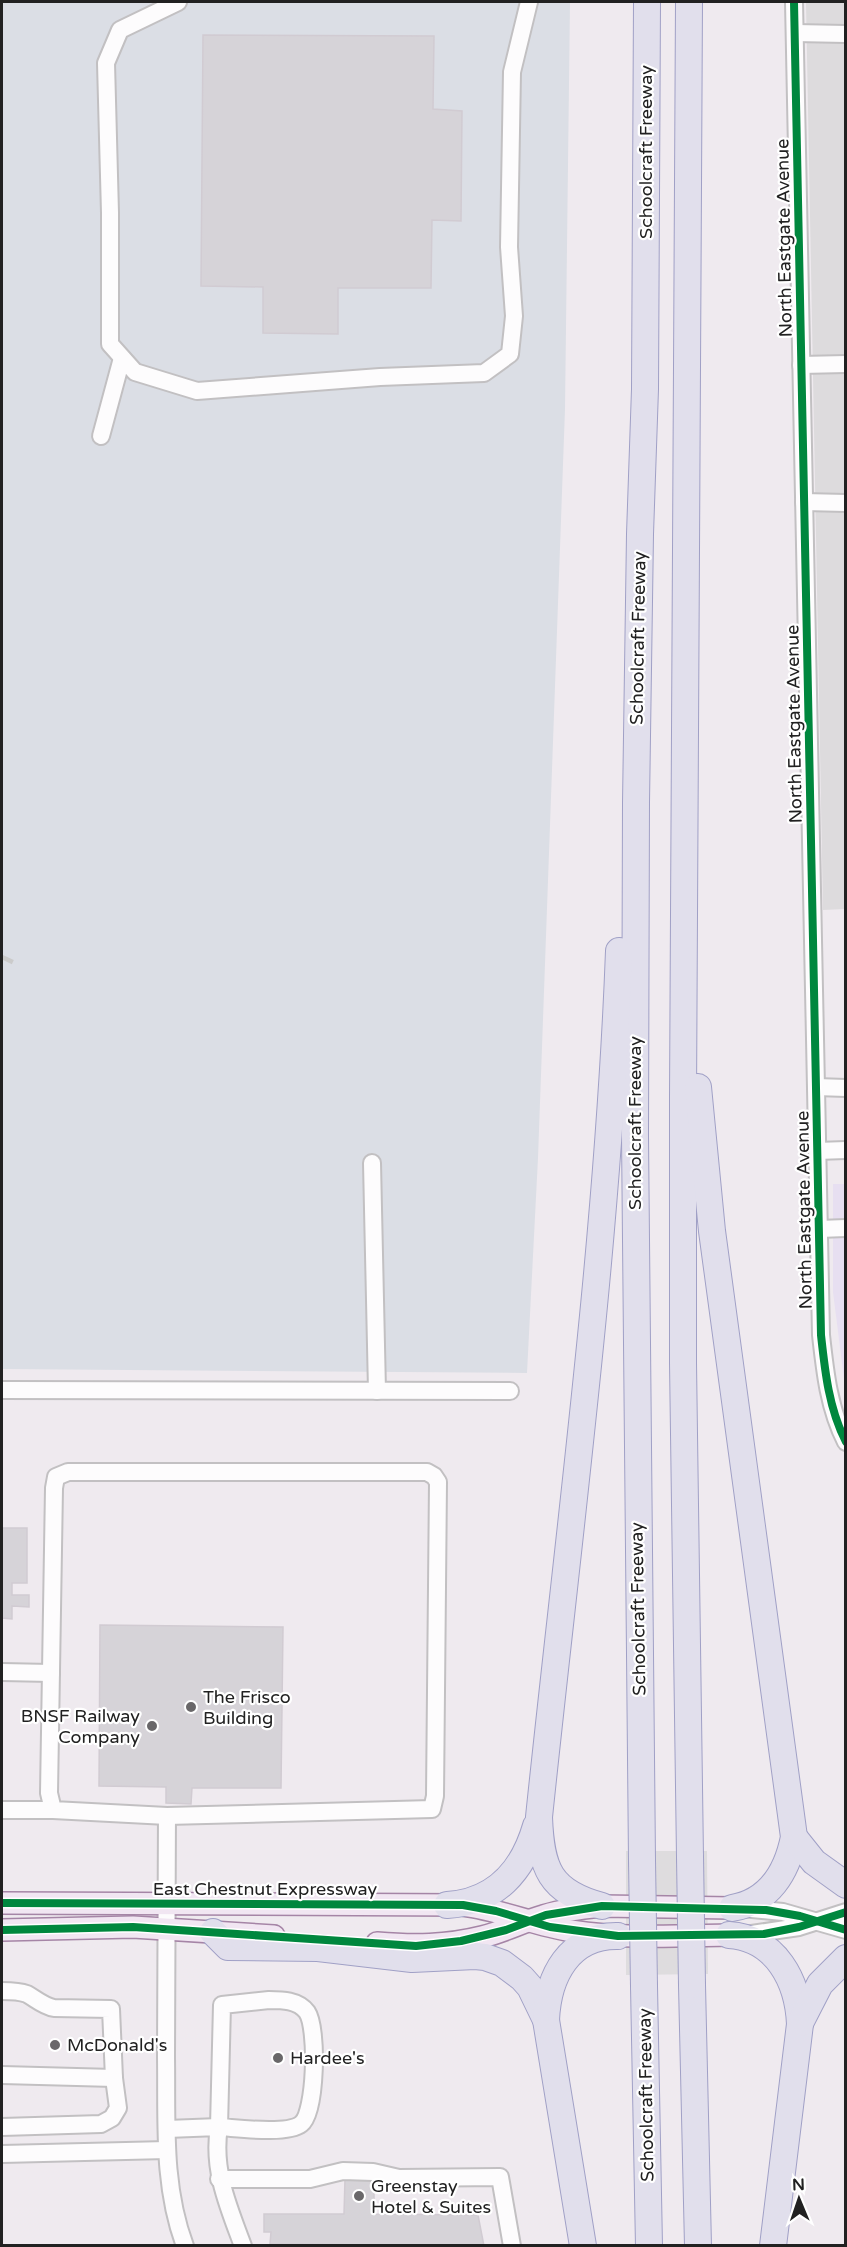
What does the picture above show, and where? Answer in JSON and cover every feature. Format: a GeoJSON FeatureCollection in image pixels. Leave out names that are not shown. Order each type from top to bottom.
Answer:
{"type":"FeatureCollection","features":[{"type":"Feature","properties":{"kind":"highway","name":"Schoolcraft Freeway"},"geometry":{"type":"LineString","coordinates":[[647,2],[645,389],[640,534],[636,803],[635,1356],[649,2246]]}},
{"type":"Feature","properties":{"kind":"highway"},"geometry":{"type":"LineString","coordinates":[[689,2],[683,783],[683,1363],[698,2246]]}},
{"type":"Feature","properties":{"kind":"highway"},"geometry":{"type":"LineString","coordinates":[[683,783],[696,1059],[705,1173],[794,1838],[788,1861],[769,1890],[752,1903],[732,1908]]}},
{"type":"Feature","properties":{"kind":"highway"},"geometry":{"type":"LineString","coordinates":[[602,1906],[573,1895],[556,1882],[548,1872],[540,1844],[538,1817],[607,1152],[617,1009],[620,859],[636,803]]}},
{"type":"Feature","properties":{"kind":"highway"},"geometry":{"type":"LineString","coordinates":[[447,1905],[481,1898],[510,1877],[525,1856],[538,1817]]}},
{"type":"Feature","properties":{"kind":"highway"},"geometry":{"type":"LineString","coordinates":[[794,1838],[814,1862],[846,1885]]}},
{"type":"Feature","properties":{"kind":"highway"},"geometry":{"type":"LineString","coordinates":[[213,1932],[228,1947],[318,1948],[412,1959],[485,1957],[502,1963],[522,1978],[530,1987],[546,2020]]}},
{"type":"Feature","properties":{"kind":"highway"},"geometry":{"type":"LineString","coordinates":[[729,1935],[741,1936],[768,1949],[783,1965],[797,1999],[800,2024],[773,2246]]}},
{"type":"Feature","properties":{"kind":"highway"},"geometry":{"type":"LineString","coordinates":[[583,2246],[546,2020],[552,1983],[565,1960],[588,1941],[598,1937],[618,1936]]}},
{"type":"Feature","properties":{"kind":"highway"},"geometry":{"type":"LineString","coordinates":[[800,2024],[820,1984],[846,1958]]}},
{"type":"Feature","properties":{"kind":"main road","name":"East Chestnut Expressway"},"geometry":{"type":"LineString","coordinates":[[2,1903],[447,1905],[480,1907],[527,1921],[573,1931],[618,1936],[729,1935]]}},
{"type":"Feature","properties":{"kind":"main road","name":"East Chestnut Expressway"},"geometry":{"type":"LineString","coordinates":[[2,1930],[133,1927],[416,1946],[472,1939],[565,1911],[602,1906],[732,1908]]}},
{"type":"Feature","properties":{"kind":"street"},"geometry":{"type":"LineString","coordinates":[[178,2],[120,30],[106,63],[110,213],[110,344],[135,372],[197,391],[380,377],[484,374],[510,354],[514,316],[509,247],[512,72],[529,2]]}},
{"type":"Feature","properties":{"kind":"street","name":"North Eastgate Avenue"},"geometry":{"type":"LineString","coordinates":[[794,2],[821,1335],[826,1382],[838,1426],[846,1442]]}},
{"type":"Feature","properties":{"kind":"street"},"geometry":{"type":"LineString","coordinates":[[795,33],[846,34]]}},
{"type":"Feature","properties":{"kind":"street"},"geometry":{"type":"LineString","coordinates":[[101,436],[123,358]]}},
{"type":"Feature","properties":{"kind":"street"},"geometry":{"type":"LineString","coordinates":[[801,365],[846,364]]}},
{"type":"Feature","properties":{"kind":"street"},"geometry":{"type":"LineString","coordinates":[[804,502],[846,503]]}},
{"type":"Feature","properties":{"kind":"street"},"geometry":{"type":"LineString","coordinates":[[816,1087],[846,1088]]}},
{"type":"Feature","properties":{"kind":"street"},"geometry":{"type":"LineString","coordinates":[[817,1151],[846,1150]]}},
{"type":"Feature","properties":{"kind":"street"},"geometry":{"type":"LineString","coordinates":[[372,1163],[378,1390]]}},
{"type":"Feature","properties":{"kind":"street"},"geometry":{"type":"LineString","coordinates":[[819,1229],[846,1228]]}},
{"type":"Feature","properties":{"kind":"street"},"geometry":{"type":"LineString","coordinates":[[2,1390],[510,1391]]}},
{"type":"Feature","properties":{"kind":"street"},"geometry":{"type":"LineString","coordinates":[[2,1810],[167,1815],[432,1809],[435,1796],[438,1493],[438,1482],[435,1476],[427,1472],[68,1472],[56,1477],[49,1793],[53,1810]]}},
{"type":"Feature","properties":{"kind":"street"},"geometry":{"type":"LineString","coordinates":[[2,1672],[51,1673]]}},
{"type":"Feature","properties":{"kind":"street"},"geometry":{"type":"LineString","coordinates":[[167,1815],[165,1904],[167,2150],[172,2202],[185,2246]]}},
{"type":"Feature","properties":{"kind":"street","name":"East Chestnut Expressway"},"geometry":{"type":"LineString","coordinates":[[732,1908],[766,1910],[846,1930]]}},
{"type":"Feature","properties":{"kind":"street","name":"East Chestnut Expressway"},"geometry":{"type":"LineString","coordinates":[[729,1935],[782,1931],[846,1912]]}},
{"type":"Feature","properties":{"kind":"street"},"geometry":{"type":"LineString","coordinates":[[2,1991],[17,1991],[45,2006],[54,2008],[111,2008],[114,2078],[118,2108],[112,2118],[101,2124],[2,2127]]}},
{"type":"Feature","properties":{"kind":"street"},"geometry":{"type":"LineString","coordinates":[[167,2129],[219,2127],[279,2130],[300,2126],[307,2119],[312,2087],[313,2025],[306,2011],[287,2000],[222,2005],[219,2127],[215,2148],[219,2179],[243,2246]]}},
{"type":"Feature","properties":{"kind":"street"},"geometry":{"type":"LineString","coordinates":[[2,2075],[114,2078]]}},
{"type":"Feature","properties":{"kind":"street"},"geometry":{"type":"LineString","coordinates":[[2,2154],[167,2150]]}},
{"type":"Feature","properties":{"kind":"street"},"geometry":{"type":"LineString","coordinates":[[219,2179],[310,2179],[343,2171],[374,2172],[399,2178],[500,2177],[512,2246]]}},
{"type":"Feature","properties":{"kind":"shaded area"},"geometry":{"type":"Polygon","coordinates":[[[2,2],[570,2],[565,409],[538,1158],[527,1373],[2,1369],[2,2]]]}},
{"type":"Feature","properties":{"kind":"shaded area"},"geometry":{"type":"Polygon","coordinates":[[[806,2],[846,2],[845,909],[823,910],[806,2]]]}},
{"type":"Feature","properties":{"kind":"shaded area"},"geometry":{"type":"Polygon","coordinates":[[[833,1184],[845,1184],[845,1387],[833,1292],[833,1184]]]}},
{"type":"Feature","properties":{"kind":"shaded area"},"geometry":{"type":"Polygon","coordinates":[[[626,1851],[707,1851],[708,1974],[626,1975],[626,1851]]]}},
{"type":"Feature","properties":{"kind":"building"},"geometry":{"type":"Polygon","coordinates":[[[203,35],[434,36],[433,109],[462,111],[461,221],[432,220],[431,288],[338,288],[338,334],[263,333],[263,287],[201,286],[203,35]]]}},
{"type":"Feature","properties":{"kind":"building"},"geometry":{"type":"Polygon","coordinates":[[[2,1528],[27,1528],[27,1583],[12,1583],[12,1595],[29,1595],[29,1607],[12,1606],[12,1619],[2,1618],[2,1528]]]}},
{"type":"Feature","properties":{"kind":"building","name":"The Frisco Building"},"geometry":{"type":"Polygon","coordinates":[[[100,1625],[283,1627],[281,1788],[192,1788],[191,1804],[166,1803],[166,1787],[99,1786],[100,1625]]]}},
{"type":"Feature","properties":{"kind":"building","name":"Greenstay Hotel & Suites"},"geometry":{"type":"Polygon","coordinates":[[[345,2179],[374,2179],[374,2214],[478,2215],[484,2246],[270,2244],[271,2232],[264,2232],[264,2214],[344,2214],[345,2179]]]}},
{"type":"Feature","properties":{"kind":"railway"},"geometry":{"type":"LineString","coordinates":[[2,957],[21,966]]}},
{"type":"Feature","properties":{"kind":"cycle path"},"geometry":{"type":"LineString","coordinates":[[794,2],[821,1335],[826,1376],[835,1417],[846,1442]]}},
{"type":"Feature","properties":{"kind":"cycle path"},"geometry":{"type":"LineString","coordinates":[[2,1903],[463,1905],[496,1911],[550,1927],[618,1936],[764,1934],[799,1927],[846,1912]]}},
{"type":"Feature","properties":{"kind":"cycle path"},"geometry":{"type":"LineString","coordinates":[[2,1930],[133,1927],[416,1946],[461,1941],[506,1930],[546,1915],[602,1906],[766,1910],[800,1916],[846,1930]]}},
{"type":"Feature","properties":{"kind":"place","name":"The Frisco Building"},"geometry":{"type":"Point","coordinates":[191,1707]}},
{"type":"Feature","properties":{"kind":"place","name":"BNSF Railway Company"},"geometry":{"type":"Point","coordinates":[152,1726]}},
{"type":"Feature","properties":{"kind":"place","name":"McDonald's"},"geometry":{"type":"Point","coordinates":[55,2045]}},
{"type":"Feature","properties":{"kind":"place","name":"Hardee's"},"geometry":{"type":"Point","coordinates":[278,2058]}},
{"type":"Feature","properties":{"kind":"place","name":"Greenstay Hotel & Suites"},"geometry":{"type":"Point","coordinates":[359,2196]}}]}
